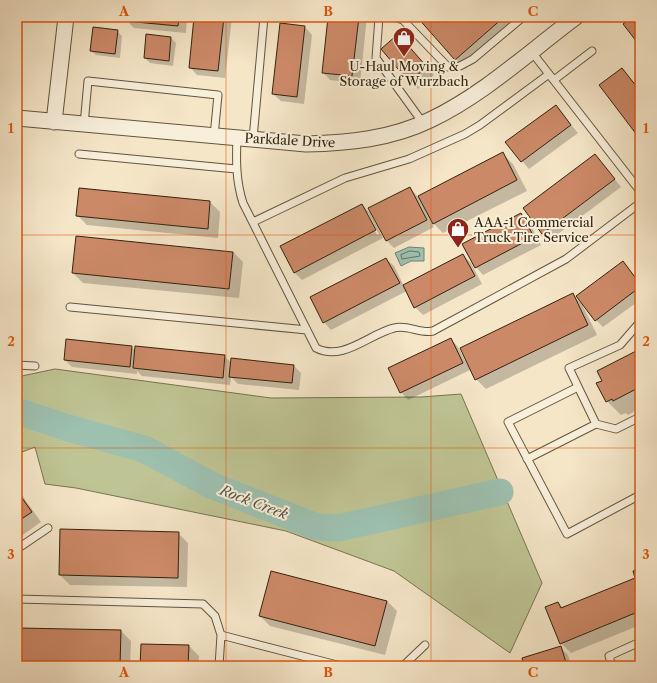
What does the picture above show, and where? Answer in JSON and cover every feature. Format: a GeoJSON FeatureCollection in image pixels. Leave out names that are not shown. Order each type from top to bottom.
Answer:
{"type":"FeatureCollection","features":[{"type":"Feature","properties":{"kind":"street"},"geometry":{"type":"LineString","coordinates":[[54,122],[66,17]]}},
{"type":"Feature","properties":{"kind":"street","name":"Parkdale Drive"},"geometry":{"type":"LineString","coordinates":[[17,118],[306,144],[341,143],[373,138],[423,123],[453,108],[576,17]]}},
{"type":"Feature","properties":{"kind":"lane"},"geometry":{"type":"LineString","coordinates":[[253,139],[264,17]]}},
{"type":"Feature","properties":{"kind":"lane"},"geometry":{"type":"LineString","coordinates":[[380,17],[376,58],[423,123]]}},
{"type":"Feature","properties":{"kind":"lane"},"geometry":{"type":"LineString","coordinates":[[394,17],[402,20],[448,67],[460,66],[473,59],[522,17]]}},
{"type":"Feature","properties":{"kind":"lane"},"geometry":{"type":"LineString","coordinates":[[531,51],[640,191]]}},
{"type":"Feature","properties":{"kind":"lane"},"geometry":{"type":"LineString","coordinates":[[554,80],[592,51]]}},
{"type":"Feature","properties":{"kind":"lane"},"geometry":{"type":"LineString","coordinates":[[253,222],[345,178],[409,159],[465,134],[480,125],[549,74]]}},
{"type":"Feature","properties":{"kind":"lane"},"geometry":{"type":"LineString","coordinates":[[84,124],[88,82],[218,94],[214,136]]}},
{"type":"Feature","properties":{"kind":"lane"},"geometry":{"type":"LineString","coordinates":[[237,138],[236,169],[240,192],[253,222],[316,348],[330,352],[339,352],[394,327],[422,332],[433,331],[566,259],[640,203]]}},
{"type":"Feature","properties":{"kind":"lane"},"geometry":{"type":"LineString","coordinates":[[79,154],[236,169]]}},
{"type":"Feature","properties":{"kind":"lane"},"geometry":{"type":"LineString","coordinates":[[70,307],[307,330]]}},
{"type":"Feature","properties":{"kind":"lane"},"geometry":{"type":"LineString","coordinates":[[596,424],[569,368],[620,345],[640,322]]}},
{"type":"Feature","properties":{"kind":"lane"},"geometry":{"type":"LineString","coordinates":[[17,365],[36,366]]}},
{"type":"Feature","properties":{"kind":"lane"},"geometry":{"type":"LineString","coordinates":[[578,387],[508,422],[566,534],[640,495]]}},
{"type":"Feature","properties":{"kind":"lane"},"geometry":{"type":"LineString","coordinates":[[527,459],[596,424],[616,429],[640,417]]}},
{"type":"Feature","properties":{"kind":"lane"},"geometry":{"type":"LineString","coordinates":[[17,549],[48,528]]}},
{"type":"Feature","properties":{"kind":"lane"},"geometry":{"type":"LineString","coordinates":[[17,599],[203,604],[215,616],[222,635],[219,666]]}},
{"type":"Feature","properties":{"kind":"lane"},"geometry":{"type":"LineString","coordinates":[[222,635],[341,666]]}},
{"type":"Feature","properties":{"kind":"lane"},"geometry":{"type":"LineString","coordinates":[[612,666],[609,656],[640,642]]}},
{"type":"Feature","properties":{"kind":"lane"},"geometry":{"type":"LineString","coordinates":[[403,666],[425,645]]}},
{"type":"Feature","properties":{"kind":"shaded area"},"geometry":{"type":"Polygon","coordinates":[[[55,369],[271,398],[421,397],[461,394],[542,583],[510,653],[394,571],[286,531],[76,488],[45,484],[35,447],[17,454],[17,377],[55,369]]]}},
{"type":"Feature","properties":{"kind":"water"},"geometry":{"type":"Polygon","coordinates":[[[409,247],[424,248],[424,261],[411,261],[401,266],[395,253],[409,247]]]}},
{"type":"Feature","properties":{"kind":"building"},"geometry":{"type":"Polygon","coordinates":[[[126,17],[179,17],[178,26],[125,21],[126,17]]]}},
{"type":"Feature","properties":{"kind":"building"},"geometry":{"type":"Polygon","coordinates":[[[194,17],[224,17],[218,71],[189,68],[194,17]]]}},
{"type":"Feature","properties":{"kind":"building"},"geometry":{"type":"Polygon","coordinates":[[[328,17],[359,17],[352,76],[322,73],[328,17]]]}},
{"type":"Feature","properties":{"kind":"building"},"geometry":{"type":"Polygon","coordinates":[[[417,17],[504,17],[455,60],[417,17]]]}},
{"type":"Feature","properties":{"kind":"building"},"geometry":{"type":"Polygon","coordinates":[[[632,17],[640,17],[640,46],[623,24],[632,17]]]}},
{"type":"Feature","properties":{"kind":"building"},"geometry":{"type":"Polygon","coordinates":[[[280,23],[305,26],[297,97],[272,94],[280,23]]]}},
{"type":"Feature","properties":{"kind":"building"},"geometry":{"type":"Polygon","coordinates":[[[93,27],[118,30],[115,54],[90,51],[93,27]]]}},
{"type":"Feature","properties":{"kind":"building"},"geometry":{"type":"Polygon","coordinates":[[[146,34],[171,37],[169,61],[144,58],[146,34]]]}},
{"type":"Feature","properties":{"kind":"building","name":"U-Haul Moving & Storage of Wurzbach"},"geometry":{"type":"Polygon","coordinates":[[[398,34],[427,67],[409,82],[381,49],[398,34]]]}},
{"type":"Feature","properties":{"kind":"building"},"geometry":{"type":"Polygon","coordinates":[[[622,68],[640,91],[640,139],[599,85],[622,68]]]}},
{"type":"Feature","properties":{"kind":"building"},"geometry":{"type":"Polygon","coordinates":[[[556,105],[571,125],[521,162],[505,142],[556,105]]]}},
{"type":"Feature","properties":{"kind":"building"},"geometry":{"type":"Polygon","coordinates":[[[503,152],[517,180],[433,224],[418,196],[503,152]]]}},
{"type":"Feature","properties":{"kind":"building"},"geometry":{"type":"Polygon","coordinates":[[[595,154],[615,179],[542,234],[523,208],[595,154]]]}},
{"type":"Feature","properties":{"kind":"building"},"geometry":{"type":"Polygon","coordinates":[[[410,187],[427,220],[386,241],[368,208],[410,187]]]}},
{"type":"Feature","properties":{"kind":"building"},"geometry":{"type":"Polygon","coordinates":[[[79,188],[210,201],[208,229],[76,216],[79,188]]]}},
{"type":"Feature","properties":{"kind":"building"},"geometry":{"type":"Polygon","coordinates":[[[362,204],[376,230],[294,273],[280,246],[362,204]]]}},
{"type":"Feature","properties":{"kind":"building"},"geometry":{"type":"Polygon","coordinates":[[[521,213],[534,237],[475,268],[462,244],[521,213]]]}},
{"type":"Feature","properties":{"kind":"building"},"geometry":{"type":"Polygon","coordinates":[[[76,236],[233,252],[229,289],[72,273],[76,236]]]}},
{"type":"Feature","properties":{"kind":"building"},"geometry":{"type":"Polygon","coordinates":[[[463,254],[475,276],[414,308],[403,285],[463,254]]]}},
{"type":"Feature","properties":{"kind":"building"},"geometry":{"type":"Polygon","coordinates":[[[386,258],[400,283],[323,323],[310,297],[386,258]]]}},
{"type":"Feature","properties":{"kind":"building"},"geometry":{"type":"Polygon","coordinates":[[[623,261],[640,284],[640,287],[595,321],[576,296],[623,261]]]}},
{"type":"Feature","properties":{"kind":"building"},"geometry":{"type":"Polygon","coordinates":[[[573,293],[588,325],[475,380],[460,348],[573,293]]]}},
{"type":"Feature","properties":{"kind":"building"},"geometry":{"type":"Polygon","coordinates":[[[451,338],[463,363],[400,393],[388,368],[451,338]]]}},
{"type":"Feature","properties":{"kind":"building"},"geometry":{"type":"Polygon","coordinates":[[[66,339],[132,346],[130,367],[64,360],[66,339]]]}},
{"type":"Feature","properties":{"kind":"building"},"geometry":{"type":"Polygon","coordinates":[[[135,346],[225,355],[223,378],[133,368],[135,346]]]}},
{"type":"Feature","properties":{"kind":"building"},"geometry":{"type":"Polygon","coordinates":[[[640,349],[640,387],[613,401],[612,399],[606,402],[596,383],[602,381],[597,371],[640,349]]]}},
{"type":"Feature","properties":{"kind":"building"},"geometry":{"type":"Polygon","coordinates":[[[231,358],[294,365],[292,383],[229,377],[231,358]]]}},
{"type":"Feature","properties":{"kind":"building"},"geometry":{"type":"Polygon","coordinates":[[[17,491],[32,512],[17,522],[17,491]]]}},
{"type":"Feature","properties":{"kind":"building"},"geometry":{"type":"Polygon","coordinates":[[[60,529],[179,532],[178,578],[59,575],[60,529]]]}},
{"type":"Feature","properties":{"kind":"building"},"geometry":{"type":"Polygon","coordinates":[[[640,568],[640,611],[560,644],[545,607],[558,602],[561,608],[635,578],[633,571],[640,568]]]}},
{"type":"Feature","properties":{"kind":"building"},"geometry":{"type":"Polygon","coordinates":[[[271,571],[387,601],[375,646],[259,616],[271,571]]]}},
{"type":"Feature","properties":{"kind":"building"},"geometry":{"type":"Polygon","coordinates":[[[19,628],[121,630],[120,666],[18,666],[19,628]]]}},
{"type":"Feature","properties":{"kind":"building"},"geometry":{"type":"Polygon","coordinates":[[[141,644],[189,645],[188,666],[140,666],[141,644]]]}},
{"type":"Feature","properties":{"kind":"building"},"geometry":{"type":"Polygon","coordinates":[[[561,646],[567,666],[524,666],[522,658],[561,646]]]}},
{"type":"Feature","properties":{"kind":"waterway","name":"Rock Creek"},"geometry":{"type":"LineString","coordinates":[[17,411],[65,427],[144,449],[213,486],[317,527],[338,528],[500,492]]}},
{"type":"Feature","properties":{"kind":"place","name":"U-Haul Moving & Storage of Wurzbach"},"geometry":{"type":"Point","coordinates":[404,58]}},
{"type":"Feature","properties":{"kind":"place","name":"AAA-1 Commercial Truck Tire Service"},"geometry":{"type":"Point","coordinates":[458,248]}}]}
